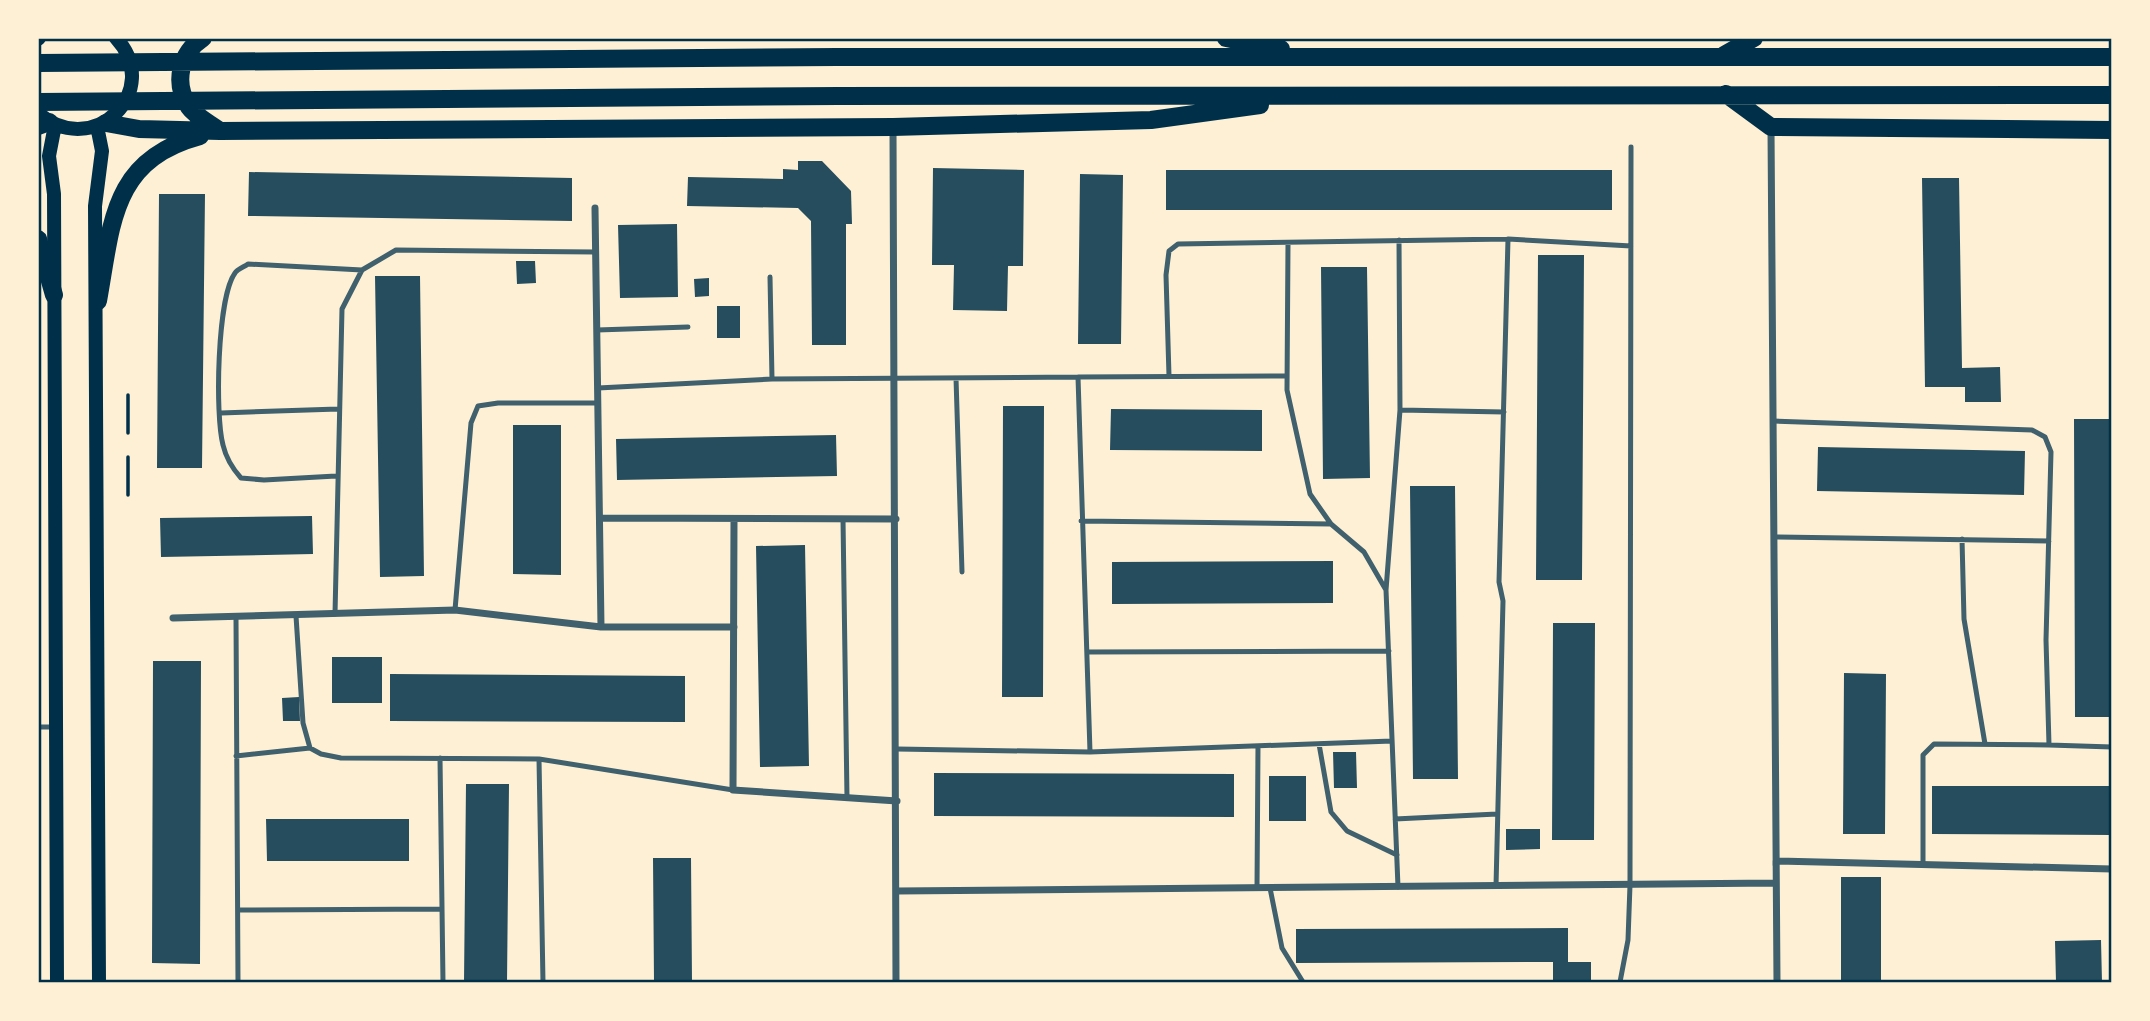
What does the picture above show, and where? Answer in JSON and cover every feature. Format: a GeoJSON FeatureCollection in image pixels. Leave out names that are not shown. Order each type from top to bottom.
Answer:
{"type":"FeatureCollection","features":[{"type":"Feature","properties":{"kind":"main road"},"geometry":{"type":"LineString","coordinates":[[99,982],[96,619],[98,301],[95,206],[102,151],[101,125],[124,104],[132,79],[130,61],[116,38]]}},
{"type":"Feature","properties":{"kind":"main road"},"geometry":{"type":"LineString","coordinates":[[203,38],[190,46],[182,61],[180,77],[190,109],[220,131]]}},
{"type":"Feature","properties":{"kind":"main road"},"geometry":{"type":"LineString","coordinates":[[1226,38],[1322,57]]}},
{"type":"Feature","properties":{"kind":"main road"},"geometry":{"type":"LineString","coordinates":[[1719,58],[1755,38]]}},
{"type":"Feature","properties":{"kind":"main road"},"geometry":{"type":"LineString","coordinates":[[38,63],[837,57],[2112,57]]}},
{"type":"Feature","properties":{"kind":"main road"},"geometry":{"type":"LineString","coordinates":[[1726,94],[1771,127],[2112,131]]}},
{"type":"Feature","properties":{"kind":"main road"},"geometry":{"type":"LineString","coordinates":[[38,102],[838,96],[2112,95]]}},
{"type":"Feature","properties":{"kind":"main road"},"geometry":{"type":"LineString","coordinates":[[57,982],[54,194],[45,121],[76,130],[101,125],[220,131],[893,127],[1152,120],[1326,96]]}},
{"type":"Feature","properties":{"kind":"main road"},"geometry":{"type":"LineString","coordinates":[[98,301],[120,193],[154,155],[176,142],[220,131]]}},
{"type":"Feature","properties":{"kind":"main road"},"geometry":{"type":"LineString","coordinates":[[38,239],[54,295]]}},
{"type":"Feature","properties":{"kind":"street"},"geometry":{"type":"LineString","coordinates":[[893,127],[897,982]]}},
{"type":"Feature","properties":{"kind":"street"},"geometry":{"type":"LineString","coordinates":[[1771,127],[1777,982]]}},
{"type":"Feature","properties":{"kind":"street"},"geometry":{"type":"LineString","coordinates":[[595,208],[601,627]]}},
{"type":"Feature","properties":{"kind":"street"},"geometry":{"type":"LineString","coordinates":[[601,518],[896,519]]}},
{"type":"Feature","properties":{"kind":"street"},"geometry":{"type":"LineString","coordinates":[[734,519],[733,790],[897,801]]}},
{"type":"Feature","properties":{"kind":"street"},"geometry":{"type":"LineString","coordinates":[[173,618],[455,610],[601,627],[734,627]]}},
{"type":"Feature","properties":{"kind":"street"},"geometry":{"type":"LineString","coordinates":[[1776,861],[2112,869]]}},
{"type":"Feature","properties":{"kind":"street"},"geometry":{"type":"LineString","coordinates":[[1776,861],[1777,982]]}},
{"type":"Feature","properties":{"kind":"street"},"geometry":{"type":"LineString","coordinates":[[897,891],[1776,883]]}},
{"type":"Feature","properties":{"kind":"lane"},"geometry":{"type":"LineString","coordinates":[[1620,982],[1628,940],[1630,885],[1630,147]]}},
{"type":"Feature","properties":{"kind":"lane"},"geometry":{"type":"LineString","coordinates":[[1168,376],[1166,275],[1169,251],[1178,244],[1508,239],[1631,246]]}},
{"type":"Feature","properties":{"kind":"lane"},"geometry":{"type":"LineString","coordinates":[[1496,886],[1508,239]]}},
{"type":"Feature","properties":{"kind":"lane"},"geometry":{"type":"LineString","coordinates":[[1398,887],[1386,590],[1400,410],[1399,240]]}},
{"type":"Feature","properties":{"kind":"lane"},"geometry":{"type":"LineString","coordinates":[[1288,244],[1287,376],[1310,494],[1331,524],[1364,552],[1386,590]]}},
{"type":"Feature","properties":{"kind":"lane"},"geometry":{"type":"LineString","coordinates":[[335,614],[336,476],[342,309],[362,270],[396,250],[595,252]]}},
{"type":"Feature","properties":{"kind":"lane"},"geometry":{"type":"LineString","coordinates":[[336,476],[264,480],[241,478],[230,466],[222,443],[220,413],[219,367],[225,295],[235,271],[248,264],[362,270]]}},
{"type":"Feature","properties":{"kind":"lane"},"geometry":{"type":"LineString","coordinates":[[770,277],[772,379]]}},
{"type":"Feature","properties":{"kind":"lane"},"geometry":{"type":"LineString","coordinates":[[597,330],[688,327]]}},
{"type":"Feature","properties":{"kind":"lane"},"geometry":{"type":"LineString","coordinates":[[598,388],[772,379],[1287,376]]}},
{"type":"Feature","properties":{"kind":"lane"},"geometry":{"type":"LineString","coordinates":[[1078,377],[1090,752]]}},
{"type":"Feature","properties":{"kind":"lane"},"geometry":{"type":"LineString","coordinates":[[956,378],[962,572]]}},
{"type":"Feature","properties":{"kind":"lane"},"geometry":{"type":"LineString","coordinates":[[455,610],[471,423],[478,406],[498,403],[598,403]]}},
{"type":"Feature","properties":{"kind":"lane"},"geometry":{"type":"LineString","coordinates":[[220,413],[338,409]]}},
{"type":"Feature","properties":{"kind":"lane"},"geometry":{"type":"LineString","coordinates":[[1400,410],[1504,412]]}},
{"type":"Feature","properties":{"kind":"lane"},"geometry":{"type":"LineString","coordinates":[[1773,421],[2032,430],[2045,437],[2051,452],[2046,640],[2049,745]]}},
{"type":"Feature","properties":{"kind":"lane"},"geometry":{"type":"LineString","coordinates":[[843,519],[847,798]]}},
{"type":"Feature","properties":{"kind":"lane"},"geometry":{"type":"LineString","coordinates":[[1082,521],[1331,524]]}},
{"type":"Feature","properties":{"kind":"lane"},"geometry":{"type":"LineString","coordinates":[[1775,537],[2049,541]]}},
{"type":"Feature","properties":{"kind":"lane"},"geometry":{"type":"LineString","coordinates":[[1962,539],[1964,619],[1985,744]]}},
{"type":"Feature","properties":{"kind":"lane"},"geometry":{"type":"LineString","coordinates":[[296,616],[303,723],[310,748]]}},
{"type":"Feature","properties":{"kind":"lane"},"geometry":{"type":"LineString","coordinates":[[236,618],[238,982]]}},
{"type":"Feature","properties":{"kind":"lane"},"geometry":{"type":"LineString","coordinates":[[1087,652],[1389,651]]}},
{"type":"Feature","properties":{"kind":"lane"},"geometry":{"type":"LineString","coordinates":[[38,727],[56,727]]}},
{"type":"Feature","properties":{"kind":"lane"},"geometry":{"type":"LineString","coordinates":[[897,749],[1090,752],[1392,741]]}},
{"type":"Feature","properties":{"kind":"lane"},"geometry":{"type":"LineString","coordinates":[[1319,744],[1331,811],[1347,831],[1396,855]]}},
{"type":"Feature","properties":{"kind":"lane"},"geometry":{"type":"LineString","coordinates":[[1923,864],[1923,755],[1934,744],[2112,747]]}},
{"type":"Feature","properties":{"kind":"lane"},"geometry":{"type":"LineString","coordinates":[[1257,888],[1258,746]]}},
{"type":"Feature","properties":{"kind":"lane"},"geometry":{"type":"LineString","coordinates":[[236,756],[310,748],[321,754],[341,758],[539,758],[733,790]]}},
{"type":"Feature","properties":{"kind":"lane"},"geometry":{"type":"LineString","coordinates":[[440,758],[443,982]]}},
{"type":"Feature","properties":{"kind":"lane"},"geometry":{"type":"LineString","coordinates":[[539,758],[543,982]]}},
{"type":"Feature","properties":{"kind":"lane"},"geometry":{"type":"LineString","coordinates":[[1395,820],[1497,814]]}},
{"type":"Feature","properties":{"kind":"lane"},"geometry":{"type":"LineString","coordinates":[[1270,888],[1282,948],[1303,982]]}},
{"type":"Feature","properties":{"kind":"lane"},"geometry":{"type":"LineString","coordinates":[[237,910],[442,909]]}},
{"type":"Feature","properties":{"kind":"path"},"geometry":{"type":"LineString","coordinates":[[128,395],[128,433]]}},
{"type":"Feature","properties":{"kind":"path"},"geometry":{"type":"LineString","coordinates":[[128,457],[128,495]]}},
{"type":"Feature","properties":{"kind":"building"},"geometry":{"type":"Polygon","coordinates":[[[798,161],[822,161],[851,191],[852,224],[846,224],[846,345],[812,345],[811,221],[798,208],[687,206],[688,177],[783,179],[783,169],[798,170],[798,161]]]}},
{"type":"Feature","properties":{"kind":"building"},"geometry":{"type":"Polygon","coordinates":[[[933,168],[1024,170],[1023,266],[1008,266],[1007,311],[953,310],[954,265],[932,265],[933,168]]]}},
{"type":"Feature","properties":{"kind":"building"},"geometry":{"type":"Polygon","coordinates":[[[1166,170],[1612,170],[1612,210],[1166,210],[1166,170]]]}},
{"type":"Feature","properties":{"kind":"building"},"geometry":{"type":"Polygon","coordinates":[[[249,172],[572,178],[572,221],[248,216],[249,172]]]}},
{"type":"Feature","properties":{"kind":"building"},"geometry":{"type":"Polygon","coordinates":[[[1080,174],[1123,175],[1121,344],[1078,344],[1080,174]]]}},
{"type":"Feature","properties":{"kind":"building"},"geometry":{"type":"Polygon","coordinates":[[[1922,178],[1959,178],[1962,368],[2000,367],[2001,402],[1965,402],[1965,387],[1925,387],[1922,178]]]}},
{"type":"Feature","properties":{"kind":"building"},"geometry":{"type":"Polygon","coordinates":[[[159,194],[205,194],[202,468],[157,468],[159,194]]]}},
{"type":"Feature","properties":{"kind":"building"},"geometry":{"type":"Polygon","coordinates":[[[677,224],[678,297],[620,298],[618,225],[677,224]]]}},
{"type":"Feature","properties":{"kind":"building"},"geometry":{"type":"Polygon","coordinates":[[[1538,255],[1584,255],[1582,580],[1536,580],[1538,255]]]}},
{"type":"Feature","properties":{"kind":"building"},"geometry":{"type":"Polygon","coordinates":[[[516,261],[535,261],[536,283],[517,284],[516,261]]]}},
{"type":"Feature","properties":{"kind":"building"},"geometry":{"type":"Polygon","coordinates":[[[1321,267],[1367,267],[1370,478],[1323,479],[1321,267]]]}},
{"type":"Feature","properties":{"kind":"building"},"geometry":{"type":"Polygon","coordinates":[[[375,276],[420,276],[424,576],[380,577],[375,276]]]}},
{"type":"Feature","properties":{"kind":"building"},"geometry":{"type":"Polygon","coordinates":[[[709,278],[709,296],[695,297],[694,279],[709,278]]]}},
{"type":"Feature","properties":{"kind":"building"},"geometry":{"type":"Polygon","coordinates":[[[717,306],[740,306],[740,338],[717,338],[717,306]]]}},
{"type":"Feature","properties":{"kind":"building"},"geometry":{"type":"Polygon","coordinates":[[[1003,406],[1044,406],[1043,697],[1002,697],[1003,406]]]}},
{"type":"Feature","properties":{"kind":"building"},"geometry":{"type":"Polygon","coordinates":[[[1111,409],[1262,410],[1262,451],[1110,450],[1111,409]]]}},
{"type":"Feature","properties":{"kind":"building"},"geometry":{"type":"Polygon","coordinates":[[[2074,419],[2112,419],[2112,717],[2075,717],[2074,419]]]}},
{"type":"Feature","properties":{"kind":"building"},"geometry":{"type":"Polygon","coordinates":[[[513,425],[561,425],[561,575],[513,574],[513,425]]]}},
{"type":"Feature","properties":{"kind":"building"},"geometry":{"type":"Polygon","coordinates":[[[836,435],[837,476],[617,480],[616,439],[836,435]]]}},
{"type":"Feature","properties":{"kind":"building"},"geometry":{"type":"Polygon","coordinates":[[[1818,447],[2025,451],[2024,495],[1817,491],[1818,447]]]}},
{"type":"Feature","properties":{"kind":"building"},"geometry":{"type":"Polygon","coordinates":[[[1410,486],[1455,486],[1458,779],[1413,779],[1410,486]]]}},
{"type":"Feature","properties":{"kind":"building"},"geometry":{"type":"Polygon","coordinates":[[[312,516],[313,554],[161,557],[160,518],[312,516]]]}},
{"type":"Feature","properties":{"kind":"building"},"geometry":{"type":"Polygon","coordinates":[[[805,545],[809,766],[760,767],[756,546],[805,545]]]}},
{"type":"Feature","properties":{"kind":"building"},"geometry":{"type":"Polygon","coordinates":[[[1333,561],[1333,603],[1112,604],[1112,562],[1333,561]]]}},
{"type":"Feature","properties":{"kind":"building"},"geometry":{"type":"Polygon","coordinates":[[[1553,623],[1595,623],[1594,840],[1552,840],[1553,623]]]}},
{"type":"Feature","properties":{"kind":"building"},"geometry":{"type":"Polygon","coordinates":[[[332,657],[382,657],[382,703],[332,703],[332,657]]]}},
{"type":"Feature","properties":{"kind":"building"},"geometry":{"type":"Polygon","coordinates":[[[153,661],[201,661],[200,964],[152,963],[153,661]]]}},
{"type":"Feature","properties":{"kind":"building"},"geometry":{"type":"Polygon","coordinates":[[[1844,673],[1886,674],[1885,834],[1843,834],[1844,673]]]}},
{"type":"Feature","properties":{"kind":"building"},"geometry":{"type":"Polygon","coordinates":[[[390,674],[685,676],[685,722],[390,721],[390,674]]]}},
{"type":"Feature","properties":{"kind":"building"},"geometry":{"type":"Polygon","coordinates":[[[299,697],[300,721],[283,721],[282,698],[299,697]]]}},
{"type":"Feature","properties":{"kind":"building"},"geometry":{"type":"Polygon","coordinates":[[[1333,752],[1356,752],[1357,788],[1334,788],[1333,752]]]}},
{"type":"Feature","properties":{"kind":"building"},"geometry":{"type":"Polygon","coordinates":[[[934,773],[1234,774],[1234,817],[934,816],[934,773]]]}},
{"type":"Feature","properties":{"kind":"building"},"geometry":{"type":"Polygon","coordinates":[[[1269,776],[1306,776],[1306,821],[1269,821],[1269,776]]]}},
{"type":"Feature","properties":{"kind":"building"},"geometry":{"type":"Polygon","coordinates":[[[466,784],[509,784],[507,982],[464,982],[466,784]]]}},
{"type":"Feature","properties":{"kind":"building"},"geometry":{"type":"Polygon","coordinates":[[[1932,786],[2112,786],[2112,835],[1932,834],[1932,786]]]}},
{"type":"Feature","properties":{"kind":"building"},"geometry":{"type":"Polygon","coordinates":[[[266,819],[409,819],[409,861],[267,861],[266,819]]]}},
{"type":"Feature","properties":{"kind":"building"},"geometry":{"type":"Polygon","coordinates":[[[1506,829],[1540,829],[1540,849],[1506,850],[1506,829]]]}},
{"type":"Feature","properties":{"kind":"building"},"geometry":{"type":"Polygon","coordinates":[[[653,858],[691,858],[692,982],[654,982],[653,858]]]}},
{"type":"Feature","properties":{"kind":"building"},"geometry":{"type":"Polygon","coordinates":[[[1841,877],[1881,877],[1881,982],[1841,982],[1841,877]]]}},
{"type":"Feature","properties":{"kind":"building"},"geometry":{"type":"Polygon","coordinates":[[[1568,928],[1568,962],[1591,962],[1591,982],[1553,982],[1553,962],[1296,963],[1296,929],[1568,928]]]}},
{"type":"Feature","properties":{"kind":"building"},"geometry":{"type":"Polygon","coordinates":[[[2101,940],[2102,982],[2056,982],[2055,941],[2101,940]]]}}]}
